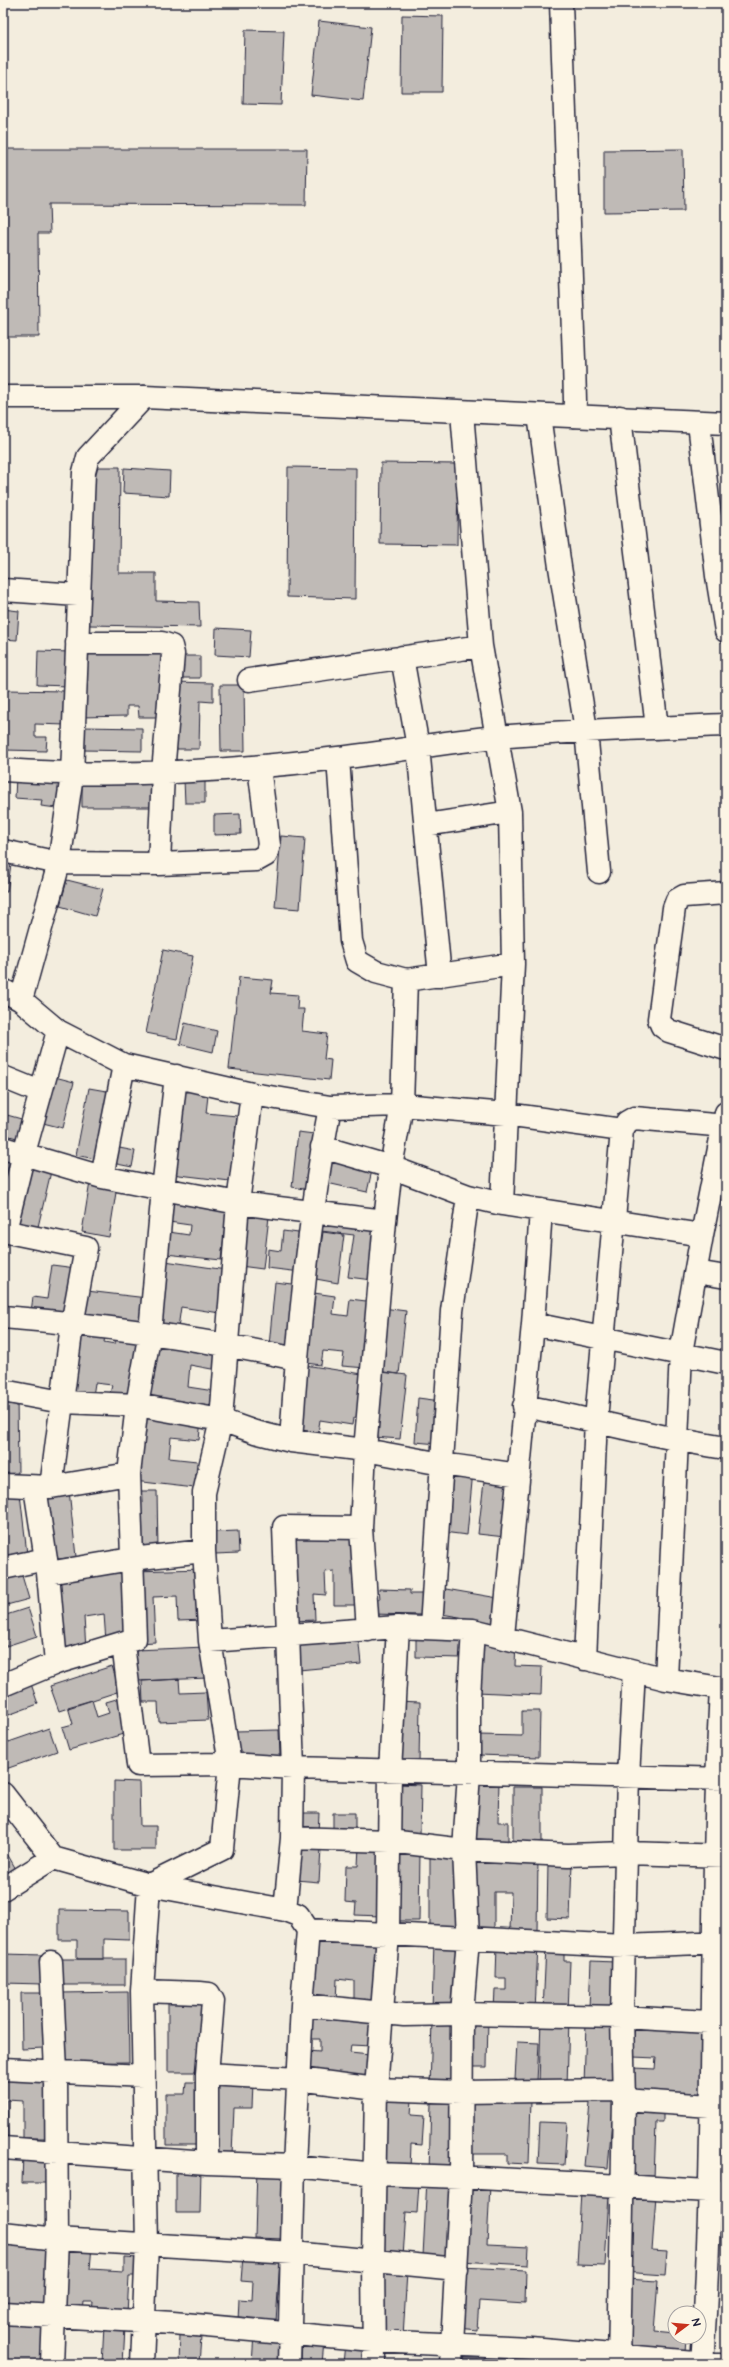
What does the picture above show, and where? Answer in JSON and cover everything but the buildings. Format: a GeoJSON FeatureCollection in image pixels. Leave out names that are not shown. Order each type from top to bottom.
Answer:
{"type":"FeatureCollection","features":[{"type":"Feature","properties":{"kind":"street"},"geometry":{"type":"LineString","coordinates":[[561,3],[576,400],[574,416]]}},
{"type":"Feature","properties":{"kind":"street"},"geometry":{"type":"LineString","coordinates":[[3,397],[144,397],[462,412],[620,417],[699,423],[726,423]]}},
{"type":"Feature","properties":{"kind":"street"},"geometry":{"type":"LineString","coordinates":[[144,397],[88,457],[84,472],[72,775],[59,863],[12,995],[58,1031],[124,1065],[252,1094],[330,1107],[402,1105],[506,1114],[622,1130]]}},
{"type":"Feature","properties":{"kind":"street"},"geometry":{"type":"LineString","coordinates":[[462,412],[481,646],[510,812],[513,964],[502,1204]]}},
{"type":"Feature","properties":{"kind":"street"},"geometry":{"type":"LineString","coordinates":[[539,415],[560,567],[586,730],[599,872]]}},
{"type":"Feature","properties":{"kind":"street"},"geometry":{"type":"LineString","coordinates":[[620,417],[658,728]]}},
{"type":"Feature","properties":{"kind":"street"},"geometry":{"type":"LineString","coordinates":[[699,423],[721,576],[726,631]]}},
{"type":"Feature","properties":{"kind":"street"},"geometry":{"type":"LineString","coordinates":[[3,590],[78,595]]}},
{"type":"Feature","properties":{"kind":"street"},"geometry":{"type":"LineString","coordinates":[[77,643],[162,643],[171,646],[173,654],[163,774],[159,864]]}},
{"type":"Feature","properties":{"kind":"street"},"geometry":{"type":"LineString","coordinates":[[249,680],[481,646]]}},
{"type":"Feature","properties":{"kind":"street"},"geometry":{"type":"LineString","coordinates":[[402,657],[418,747],[440,976]]}},
{"type":"Feature","properties":{"kind":"street"},"geometry":{"type":"LineString","coordinates":[[3,770],[72,775],[163,774],[259,767],[496,737],[586,730],[726,725]]}},
{"type":"Feature","properties":{"kind":"street"},"geometry":{"type":"LineString","coordinates":[[338,758],[351,941],[357,961],[376,972],[406,980],[513,964]]}},
{"type":"Feature","properties":{"kind":"street"},"geometry":{"type":"LineString","coordinates":[[3,851],[59,863],[159,864],[257,860],[266,855],[269,845],[259,767]]}},
{"type":"Feature","properties":{"kind":"street"},"geometry":{"type":"LineString","coordinates":[[426,825],[510,812]]}},
{"type":"Feature","properties":{"kind":"street"},"geometry":{"type":"LineString","coordinates":[[726,893],[684,896],[677,900],[674,908],[659,1019],[662,1026],[669,1031],[726,1049]]}},
{"type":"Feature","properties":{"kind":"street"},"geometry":{"type":"LineString","coordinates":[[368,1630],[361,1528],[365,1450],[385,1221],[391,1167],[402,1105],[406,980]]}},
{"type":"Feature","properties":{"kind":"street"},"geometry":{"type":"LineString","coordinates":[[56,1663],[47,1566],[43,1487],[62,1402],[72,1325],[86,1248],[4,1231],[40,1092],[58,1031]]}},
{"type":"Feature","properties":{"kind":"street"},"geometry":{"type":"LineString","coordinates":[[102,1177],[124,1065]]}},
{"type":"Feature","properties":{"kind":"street"},"geometry":{"type":"LineString","coordinates":[[3,1685],[56,1663],[123,1644],[135,1639],[129,1474],[137,1405],[150,1332],[163,1189],[176,1076]]}},
{"type":"Feature","properties":{"kind":"street"},"geometry":{"type":"LineString","coordinates":[[3,1077],[40,1092]]}},
{"type":"Feature","properties":{"kind":"street"},"geometry":{"type":"LineString","coordinates":[[149,1885],[222,1849],[230,1764],[210,1641],[204,1551],[204,1493],[221,1420],[238,1203],[252,1094]]}},
{"type":"Feature","properties":{"kind":"street"},"geometry":{"type":"LineString","coordinates":[[291,1441],[296,1359],[312,1212],[330,1107]]}},
{"type":"Feature","properties":{"kind":"street"},"geometry":{"type":"LineString","coordinates":[[585,1659],[596,1420],[602,1337],[622,1130],[627,1122],[634,1118],[725,1122],[702,1235],[681,1353],[666,1679]]}},
{"type":"Feature","properties":{"kind":"street"},"geometry":{"type":"LineString","coordinates":[[322,1147],[391,1167],[468,1196],[502,1204],[702,1235]]}},
{"type":"Feature","properties":{"kind":"street"},"geometry":{"type":"LineString","coordinates":[[3,1148],[102,1177],[163,1189],[238,1203],[385,1221]]}},
{"type":"Feature","properties":{"kind":"street"},"geometry":{"type":"LineString","coordinates":[[431,1627],[452,1311],[468,1196]]}},
{"type":"Feature","properties":{"kind":"street"},"geometry":{"type":"LineString","coordinates":[[503,1636],[533,1324],[541,1210]]}},
{"type":"Feature","properties":{"kind":"street"},"geometry":{"type":"LineString","coordinates":[[696,1272],[726,1277]]}},
{"type":"Feature","properties":{"kind":"street"},"geometry":{"type":"LineString","coordinates":[[4,1321],[150,1332],[228,1344],[296,1359]]}},
{"type":"Feature","properties":{"kind":"street"},"geometry":{"type":"LineString","coordinates":[[533,1324],[726,1363]]}},
{"type":"Feature","properties":{"kind":"street"},"geometry":{"type":"LineString","coordinates":[[3,1391],[62,1402],[137,1405],[221,1420],[255,1432],[291,1441],[365,1450],[442,1464],[519,1475]]}},
{"type":"Feature","properties":{"kind":"street"},"geometry":{"type":"LineString","coordinates":[[524,1406],[596,1420],[676,1441],[726,1448]]}},
{"type":"Feature","properties":{"kind":"street"},"geometry":{"type":"LineString","coordinates":[[3,1485],[43,1487],[129,1474]]}},
{"type":"Feature","properties":{"kind":"street"},"geometry":{"type":"LineString","coordinates":[[285,1910],[292,1838],[293,1768],[284,1527],[361,1528]]}},
{"type":"Feature","properties":{"kind":"street"},"geometry":{"type":"LineString","coordinates":[[3,1568],[131,1559],[204,1551]]}},
{"type":"Feature","properties":{"kind":"street"},"geometry":{"type":"LineString","coordinates":[[3,2313],[54,2315],[290,2333],[373,2341],[451,2354],[619,2359],[708,2364],[718,2192],[719,1942],[723,1689],[666,1679],[585,1659],[503,1636],[473,1630],[431,1627],[398,1627],[287,1634],[210,1641]]}},
{"type":"Feature","properties":{"kind":"street"},"geometry":{"type":"LineString","coordinates":[[374,2364],[373,2261],[376,2174],[376,2089],[388,1934],[390,1771],[398,1627]]}},
{"type":"Feature","properties":{"kind":"street"},"geometry":{"type":"LineString","coordinates":[[451,2354],[461,2177],[462,2014],[468,1938],[464,1850],[469,1773],[469,1696],[473,1630]]}},
{"type":"Feature","properties":{"kind":"street"},"geometry":{"type":"LineString","coordinates":[[123,1644],[138,1765],[230,1764],[293,1768],[390,1771],[721,1778]]}},
{"type":"Feature","properties":{"kind":"street"},"geometry":{"type":"LineString","coordinates":[[619,2359],[623,2095],[622,2017],[628,1776],[634,1671]]}},
{"type":"Feature","properties":{"kind":"street"},"geometry":{"type":"LineString","coordinates":[[3,1795],[53,1858],[149,1885],[285,1910],[298,1915],[308,1930],[302,2005],[294,2166],[289,2364]]}},
{"type":"Feature","properties":{"kind":"street"},"geometry":{"type":"LineString","coordinates":[[292,1838],[390,1841],[464,1850],[568,1855],[627,1853],[720,1856]]}},
{"type":"Feature","properties":{"kind":"street"},"geometry":{"type":"LineString","coordinates":[[3,1889],[53,1858]]}},
{"type":"Feature","properties":{"kind":"street"},"geometry":{"type":"LineString","coordinates":[[142,2364],[148,2244],[142,1991],[149,1885]]}},
{"type":"Feature","properties":{"kind":"street"},"geometry":{"type":"LineString","coordinates":[[308,1930],[624,1946],[719,1942]]}},
{"type":"Feature","properties":{"kind":"street"},"geometry":{"type":"LineString","coordinates":[[51,1962],[56,2071],[57,2151],[52,2364]]}},
{"type":"Feature","properties":{"kind":"street"},"geometry":{"type":"LineString","coordinates":[[142,1991],[209,1994],[213,2002],[207,2074],[207,2163]]}},
{"type":"Feature","properties":{"kind":"street"},"geometry":{"type":"LineString","coordinates":[[302,2005],[404,2015],[462,2014],[622,2017],[719,2023]]}},
{"type":"Feature","properties":{"kind":"street"},"geometry":{"type":"LineString","coordinates":[[3,2069],[143,2076]]}},
{"type":"Feature","properties":{"kind":"street"},"geometry":{"type":"LineString","coordinates":[[207,2074],[299,2079],[376,2089],[623,2095],[718,2107]]}},
{"type":"Feature","properties":{"kind":"street"},"geometry":{"type":"LineString","coordinates":[[3,2148],[207,2163],[294,2166],[376,2174],[461,2177],[718,2192]]}},
{"type":"Feature","properties":{"kind":"street"},"geometry":{"type":"LineString","coordinates":[[3,2233],[56,2239],[293,2253],[457,2269]]}}]}
